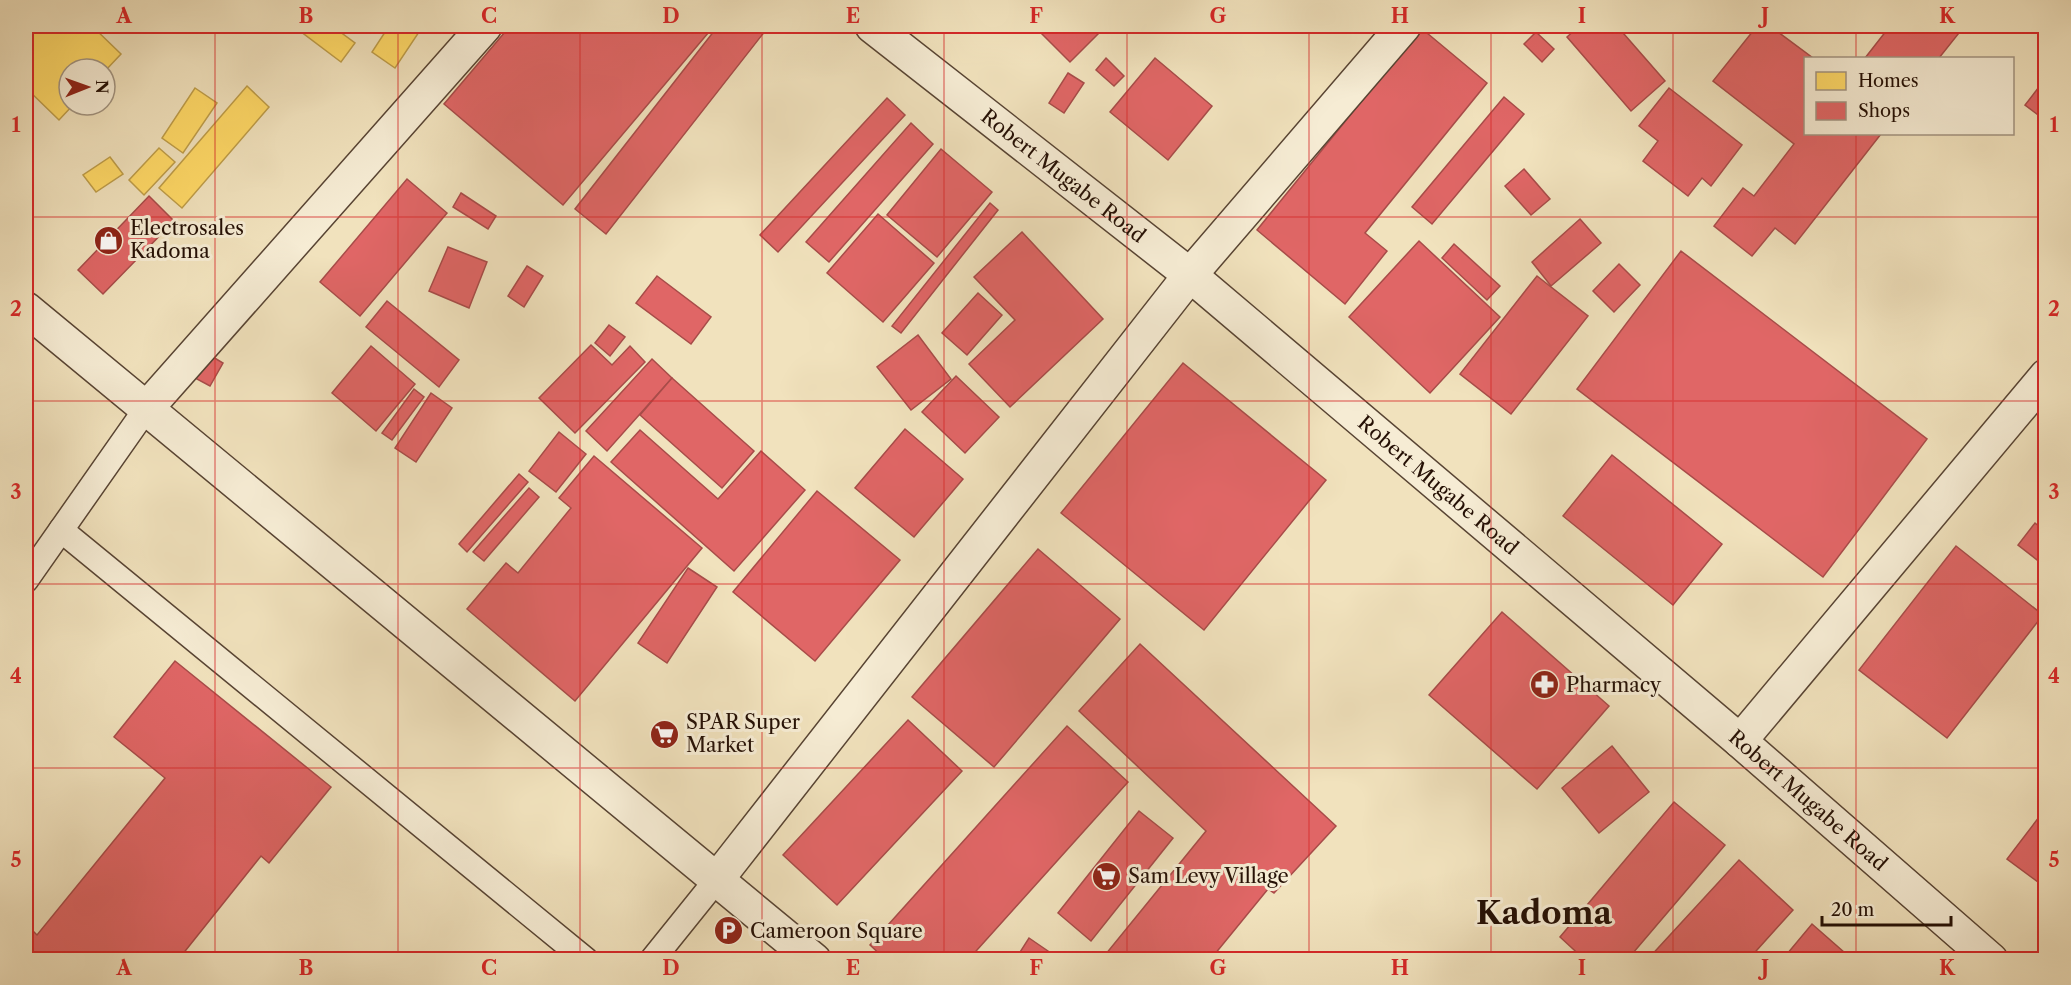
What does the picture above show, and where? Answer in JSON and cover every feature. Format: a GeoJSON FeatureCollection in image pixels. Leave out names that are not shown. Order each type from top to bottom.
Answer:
{"type":"FeatureCollection","features":[{"type":"Feature","properties":{"kind":"street"},"geometry":{"type":"LineString","coordinates":[[146,410],[485,26]]}},
{"type":"Feature","properties":{"kind":"street","name":"Robert Mugabe Road"},"geometry":{"type":"LineString","coordinates":[[872,26],[1190,275],[1740,741],[1991,960]]}},
{"type":"Feature","properties":{"kind":"street"},"geometry":{"type":"LineString","coordinates":[[718,878],[1190,275],[1404,26]]}},
{"type":"Feature","properties":{"kind":"street"},"geometry":{"type":"LineString","coordinates":[[26,309],[718,878],[814,960]]}},
{"type":"Feature","properties":{"kind":"street"},"geometry":{"type":"LineString","coordinates":[[1740,741],[2046,376]]}},
{"type":"Feature","properties":{"kind":"lane"},"geometry":{"type":"LineString","coordinates":[[26,580],[146,410]]}},
{"type":"Feature","properties":{"kind":"lane"},"geometry":{"type":"LineString","coordinates":[[61,530],[586,960]]}},
{"type":"Feature","properties":{"kind":"lane"},"geometry":{"type":"LineString","coordinates":[[652,960],[718,878]]}},
{"type":"Feature","properties":{"kind":"building: Homes"},"geometry":{"type":"Polygon","coordinates":[[[26,26],[92,26],[121,54],[117,58],[57,57],[57,117],[62,117],[59,120],[26,88],[26,26]]]}},
{"type":"Feature","properties":{"kind":"building: Homes"},"geometry":{"type":"Polygon","coordinates":[[[304,26],[332,26],[355,43],[341,62],[300,31],[304,26]]]}},
{"type":"Feature","properties":{"kind":"building: Homes"},"geometry":{"type":"Polygon","coordinates":[[[389,26],[423,26],[395,68],[372,52],[389,26]]]}},
{"type":"Feature","properties":{"kind":"building: Homes"},"geometry":{"type":"Polygon","coordinates":[[[247,86],[269,107],[182,208],[159,188],[247,86]]]}},
{"type":"Feature","properties":{"kind":"building: Homes"},"geometry":{"type":"Polygon","coordinates":[[[195,88],[217,103],[183,153],[162,138],[195,88]]]}},
{"type":"Feature","properties":{"kind":"building: Homes"},"geometry":{"type":"Polygon","coordinates":[[[159,148],[175,162],[144,195],[129,180],[159,148]]]}},
{"type":"Feature","properties":{"kind":"building: Homes"},"geometry":{"type":"Polygon","coordinates":[[[110,157],[123,174],[96,192],[83,175],[110,157]]]}},
{"type":"Feature","properties":{"kind":"building: Shops"},"geometry":{"type":"Polygon","coordinates":[[[510,26],[714,26],[563,205],[444,104],[510,26]]]}},
{"type":"Feature","properties":{"kind":"building: Shops"},"geometry":{"type":"Polygon","coordinates":[[[718,26],[769,26],[606,234],[575,209],[718,26]]]}},
{"type":"Feature","properties":{"kind":"building: Shops"},"geometry":{"type":"Polygon","coordinates":[[[1034,26],[1106,26],[1070,62],[1034,26]]]}},
{"type":"Feature","properties":{"kind":"building: Shops"},"geometry":{"type":"Polygon","coordinates":[[[1579,26],[1617,26],[1665,81],[1631,111],[1567,37],[1579,26]]]}},
{"type":"Feature","properties":{"kind":"building: Shops"},"geometry":{"type":"Polygon","coordinates":[[[1757,26],[1770,26],[1812,57],[1804,57],[1804,135],[1880,135],[1795,244],[1775,228],[1752,256],[1714,226],[1743,188],[1754,196],[1794,144],[1713,81],[1757,26]]]}},
{"type":"Feature","properties":{"kind":"building: Shops"},"geometry":{"type":"Polygon","coordinates":[[[1890,26],[1950,26],[1959,33],[1940,57],[1866,57],[1890,26]]]}},
{"type":"Feature","properties":{"kind":"building: Shops"},"geometry":{"type":"Polygon","coordinates":[[[1421,28],[1487,83],[1365,233],[1387,251],[1345,304],[1257,230],[1421,28]]]}},
{"type":"Feature","properties":{"kind":"building: Shops"},"geometry":{"type":"Polygon","coordinates":[[[1536,32],[1554,49],[1542,62],[1524,44],[1536,32]]]}},
{"type":"Feature","properties":{"kind":"building: Shops"},"geometry":{"type":"Polygon","coordinates":[[[1106,58],[1124,76],[1114,86],[1096,70],[1106,58]]]}},
{"type":"Feature","properties":{"kind":"building: Shops"},"geometry":{"type":"Polygon","coordinates":[[[1155,58],[1212,106],[1168,160],[1110,112],[1155,58]]]}},
{"type":"Feature","properties":{"kind":"building: Shops"},"geometry":{"type":"Polygon","coordinates":[[[1068,73],[1084,83],[1064,113],[1049,103],[1068,73]]]}},
{"type":"Feature","properties":{"kind":"building: Shops"},"geometry":{"type":"Polygon","coordinates":[[[2046,78],[2046,121],[2025,105],[2046,78]]]}},
{"type":"Feature","properties":{"kind":"building: Shops"},"geometry":{"type":"Polygon","coordinates":[[[1669,88],[1742,145],[1711,186],[1702,178],[1688,196],[1643,161],[1658,141],[1639,126],[1669,88]]]}},
{"type":"Feature","properties":{"kind":"building: Shops"},"geometry":{"type":"Polygon","coordinates":[[[1504,97],[1524,114],[1432,224],[1412,207],[1504,97]]]}},
{"type":"Feature","properties":{"kind":"building: Shops"},"geometry":{"type":"Polygon","coordinates":[[[887,98],[905,115],[778,252],[760,235],[887,98]]]}},
{"type":"Feature","properties":{"kind":"building: Shops"},"geometry":{"type":"Polygon","coordinates":[[[911,123],[933,144],[829,262],[806,242],[911,123]]]}},
{"type":"Feature","properties":{"kind":"building: Shops"},"geometry":{"type":"Polygon","coordinates":[[[941,149],[992,192],[937,257],[887,215],[941,149]]]}},
{"type":"Feature","properties":{"kind":"building: Shops"},"geometry":{"type":"Polygon","coordinates":[[[1524,169],[1550,199],[1531,215],[1505,186],[1524,169]]]}},
{"type":"Feature","properties":{"kind":"building: Shops"},"geometry":{"type":"Polygon","coordinates":[[[407,179],[447,213],[360,316],[320,282],[407,179]]]}},
{"type":"Feature","properties":{"kind":"building: Shops"},"geometry":{"type":"Polygon","coordinates":[[[461,193],[496,216],[488,229],[453,207],[461,193]]]}},
{"type":"Feature","properties":{"kind":"building: Shops"},"geometry":{"type":"Polygon","coordinates":[[[149,196],[174,221],[103,294],[78,270],[149,196]]]}},
{"type":"Feature","properties":{"kind":"building: Shops"},"geometry":{"type":"Polygon","coordinates":[[[990,203],[998,210],[901,333],[892,326],[990,203]]]}},
{"type":"Feature","properties":{"kind":"building: Shops"},"geometry":{"type":"Polygon","coordinates":[[[878,214],[934,263],[883,322],[827,273],[878,214]]]}},
{"type":"Feature","properties":{"kind":"building: Shops"},"geometry":{"type":"Polygon","coordinates":[[[1580,219],[1601,243],[1551,286],[1532,262],[1580,219]]]}},
{"type":"Feature","properties":{"kind":"building: Shops"},"geometry":{"type":"Polygon","coordinates":[[[1022,232],[1103,319],[1010,407],[969,364],[1015,320],[974,277],[1022,232]]]}},
{"type":"Feature","properties":{"kind":"building: Shops"},"geometry":{"type":"Polygon","coordinates":[[[1419,241],[1500,317],[1430,393],[1349,317],[1419,241]]]}},
{"type":"Feature","properties":{"kind":"building: Shops"},"geometry":{"type":"Polygon","coordinates":[[[1454,244],[1500,286],[1487,300],[1442,258],[1454,244]]]}},
{"type":"Feature","properties":{"kind":"building: Shops"},"geometry":{"type":"Polygon","coordinates":[[[448,247],[487,262],[469,308],[429,291],[448,247]]]}},
{"type":"Feature","properties":{"kind":"building: Shops"},"geometry":{"type":"Polygon","coordinates":[[[1681,251],[1927,439],[1823,577],[1577,389],[1681,251]]]}},
{"type":"Feature","properties":{"kind":"building: Shops"},"geometry":{"type":"Polygon","coordinates":[[[1619,264],[1640,285],[1614,312],[1593,291],[1619,264]]]}},
{"type":"Feature","properties":{"kind":"building: Shops"},"geometry":{"type":"Polygon","coordinates":[[[527,266],[543,276],[524,307],[508,296],[527,266]]]}},
{"type":"Feature","properties":{"kind":"building: Shops"},"geometry":{"type":"Polygon","coordinates":[[[657,276],[711,317],[691,344],[636,303],[657,276]]]}},
{"type":"Feature","properties":{"kind":"building: Shops"},"geometry":{"type":"Polygon","coordinates":[[[1537,276],[1588,316],[1511,414],[1460,374],[1537,276]]]}},
{"type":"Feature","properties":{"kind":"building: Shops"},"geometry":{"type":"Polygon","coordinates":[[[978,293],[1002,315],[967,355],[942,333],[978,293]]]}},
{"type":"Feature","properties":{"kind":"building: Shops"},"geometry":{"type":"Polygon","coordinates":[[[387,301],[459,360],[439,387],[366,327],[387,301]]]}},
{"type":"Feature","properties":{"kind":"building: Shops"},"geometry":{"type":"Polygon","coordinates":[[[609,325],[625,337],[610,356],[595,343],[609,325]]]}},
{"type":"Feature","properties":{"kind":"building: Shops"},"geometry":{"type":"Polygon","coordinates":[[[918,335],[951,379],[911,410],[877,367],[918,335]]]}},
{"type":"Feature","properties":{"kind":"building: Shops"},"geometry":{"type":"Polygon","coordinates":[[[591,345],[612,365],[630,346],[645,362],[575,433],[539,398],[591,345]]]}},
{"type":"Feature","properties":{"kind":"building: Shops"},"geometry":{"type":"Polygon","coordinates":[[[371,346],[415,384],[376,431],[332,393],[371,346]]]}},
{"type":"Feature","properties":{"kind":"building: Shops"},"geometry":{"type":"Polygon","coordinates":[[[208,354],[223,363],[210,386],[195,378],[208,354]]]}},
{"type":"Feature","properties":{"kind":"building: Shops"},"geometry":{"type":"Polygon","coordinates":[[[652,359],[672,378],[607,451],[586,431],[652,359]]]}},
{"type":"Feature","properties":{"kind":"building: Shops"},"geometry":{"type":"Polygon","coordinates":[[[1183,363],[1326,480],[1204,630],[1061,513],[1183,363]]]}},
{"type":"Feature","properties":{"kind":"building: Shops"},"geometry":{"type":"Polygon","coordinates":[[[956,376],[999,417],[965,453],[922,412],[956,376]]]}},
{"type":"Feature","properties":{"kind":"building: Shops"},"geometry":{"type":"Polygon","coordinates":[[[672,378],[754,451],[722,488],[640,415],[672,378]]]}},
{"type":"Feature","properties":{"kind":"building: Shops"},"geometry":{"type":"Polygon","coordinates":[[[414,389],[424,397],[392,440],[382,433],[414,389]]]}},
{"type":"Feature","properties":{"kind":"building: Shops"},"geometry":{"type":"Polygon","coordinates":[[[431,393],[452,408],[416,462],[395,448],[431,393]]]}},
{"type":"Feature","properties":{"kind":"building: Shops"},"geometry":{"type":"Polygon","coordinates":[[[905,429],[963,479],[914,537],[855,488],[905,429]]]}},
{"type":"Feature","properties":{"kind":"building: Shops"},"geometry":{"type":"Polygon","coordinates":[[[640,430],[718,499],[761,451],[805,490],[734,571],[611,462],[640,430]]]}},
{"type":"Feature","properties":{"kind":"building: Shops"},"geometry":{"type":"Polygon","coordinates":[[[559,432],[586,454],[556,492],[529,471],[559,432]]]}},
{"type":"Feature","properties":{"kind":"building: Shops"},"geometry":{"type":"Polygon","coordinates":[[[1612,455],[1722,544],[1673,605],[1563,516],[1612,455]]]}},
{"type":"Feature","properties":{"kind":"building: Shops"},"geometry":{"type":"Polygon","coordinates":[[[594,456],[702,548],[575,701],[467,609],[506,563],[518,573],[571,508],[559,498],[594,456]]]}},
{"type":"Feature","properties":{"kind":"building: Shops"},"geometry":{"type":"Polygon","coordinates":[[[519,474],[528,482],[467,552],[459,544],[519,474]]]}},
{"type":"Feature","properties":{"kind":"building: Shops"},"geometry":{"type":"Polygon","coordinates":[[[529,488],[539,497],[484,561],[473,552],[529,488]]]}},
{"type":"Feature","properties":{"kind":"building: Shops"},"geometry":{"type":"Polygon","coordinates":[[[817,491],[900,560],[815,661],[733,592],[817,491]]]}},
{"type":"Feature","properties":{"kind":"building: Shops"},"geometry":{"type":"Polygon","coordinates":[[[2035,523],[2046,532],[2046,567],[2018,545],[2035,523]]]}},
{"type":"Feature","properties":{"kind":"building: Shops"},"geometry":{"type":"Polygon","coordinates":[[[1956,546],[2043,615],[1947,738],[1859,670],[1956,546]]]}},
{"type":"Feature","properties":{"kind":"building: Shops"},"geometry":{"type":"Polygon","coordinates":[[[1038,549],[1120,619],[994,767],[912,697],[1038,549]]]}},
{"type":"Feature","properties":{"kind":"building: Shops"},"geometry":{"type":"Polygon","coordinates":[[[688,568],[717,587],[667,663],[638,643],[688,568]]]}},
{"type":"Feature","properties":{"kind":"building: Shops"},"geometry":{"type":"Polygon","coordinates":[[[1502,612],[1609,706],[1537,789],[1429,695],[1502,612]]]}},
{"type":"Feature","properties":{"kind":"building: Shops"},"geometry":{"type":"Polygon","coordinates":[[[1140,644],[1336,826],[1274,893],[1268,889],[1210,960],[1101,960],[1206,831],[1079,711],[1140,644]]]}},
{"type":"Feature","properties":{"kind":"building: Shops"},"geometry":{"type":"Polygon","coordinates":[[[175,661],[331,787],[269,863],[261,856],[178,960],[26,960],[26,924],[37,935],[165,778],[114,737],[175,661]]]}},
{"type":"Feature","properties":{"kind":"building: Shops"},"geometry":{"type":"Polygon","coordinates":[[[908,720],[962,771],[837,905],[783,855],[908,720]]]}},
{"type":"Feature","properties":{"kind":"building: Shops"},"geometry":{"type":"Polygon","coordinates":[[[1067,726],[1128,782],[968,960],[886,960],[870,945],[1067,726]]]}},
{"type":"Feature","properties":{"kind":"building: Shops"},"geometry":{"type":"Polygon","coordinates":[[[1612,746],[1649,792],[1599,833],[1562,788],[1612,746]]]}},
{"type":"Feature","properties":{"kind":"building: Shops"},"geometry":{"type":"Polygon","coordinates":[[[1674,802],[1725,845],[1627,960],[1585,960],[1560,937],[1674,802]]]}},
{"type":"Feature","properties":{"kind":"building: Shops"},"geometry":{"type":"Polygon","coordinates":[[[2046,808],[2046,888],[2007,859],[2046,808]]]}},
{"type":"Feature","properties":{"kind":"building: Shops"},"geometry":{"type":"Polygon","coordinates":[[[1139,811],[1173,838],[1091,941],[1058,913],[1139,811]]]}},
{"type":"Feature","properties":{"kind":"building: Shops"},"geometry":{"type":"Polygon","coordinates":[[[1739,860],[1793,910],[1748,960],[1647,960],[1739,860]]]}},
{"type":"Feature","properties":{"kind":"building: Shops"},"geometry":{"type":"Polygon","coordinates":[[[1812,924],[1853,960],[1782,960],[1812,924]]]}},
{"type":"Feature","properties":{"kind":"building: Shops"},"geometry":{"type":"Polygon","coordinates":[[[1029,938],[1061,960],[1015,960],[1029,938]]]}},
{"type":"Feature","properties":{"kind":"place","name":"Electrosales Kadoma"},"geometry":{"type":"Point","coordinates":[109,240]}},
{"type":"Feature","properties":{"kind":"place","name":"Pharmacy"},"geometry":{"type":"Point","coordinates":[1545,685]}},
{"type":"Feature","properties":{"kind":"place","name":"SPAR Super Market"},"geometry":{"type":"Point","coordinates":[665,734]}},
{"type":"Feature","properties":{"kind":"place","name":"Sam Levy Village"},"geometry":{"type":"Point","coordinates":[1107,876]}},
{"type":"Feature","properties":{"kind":"place","name":"Cameroon Square"},"geometry":{"type":"Point","coordinates":[729,931]}},
{"type":"Feature","properties":{"kind":"district","name":"Kadoma"},"geometry":{"type":"Point","coordinates":[1544,913]}}]}
